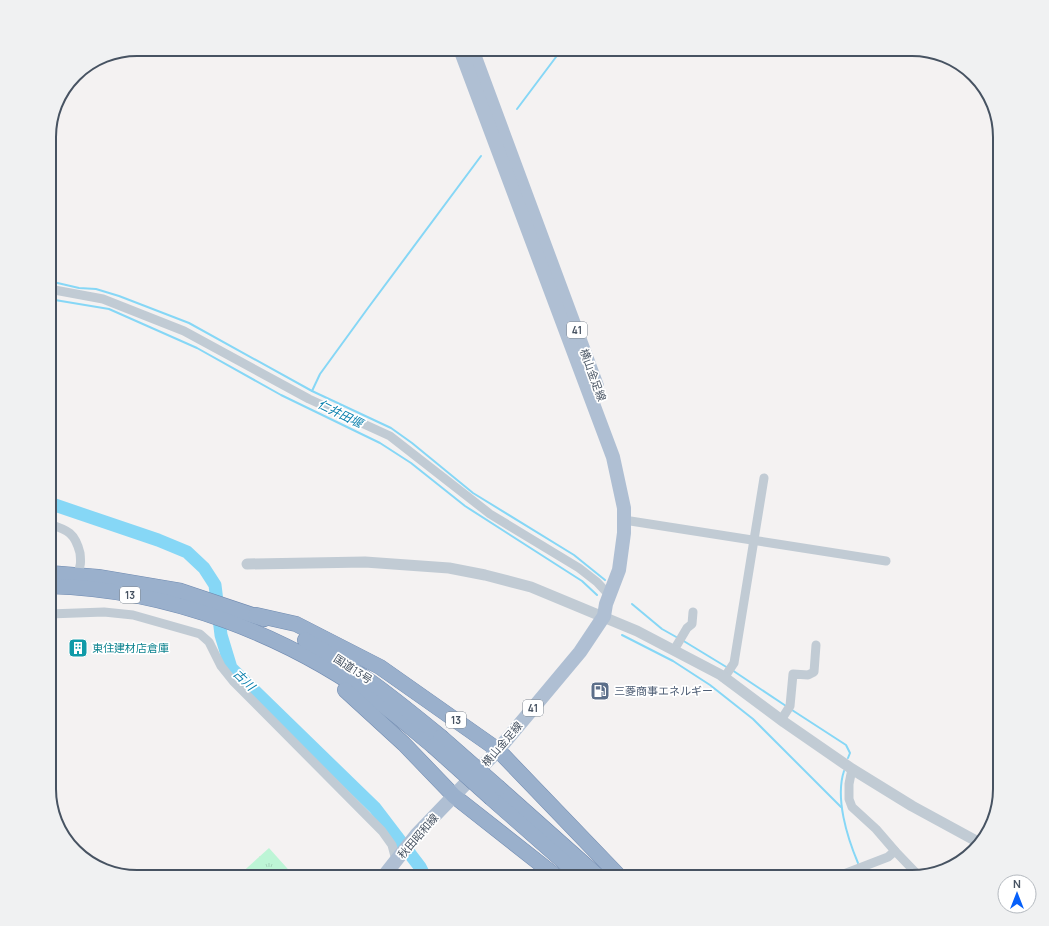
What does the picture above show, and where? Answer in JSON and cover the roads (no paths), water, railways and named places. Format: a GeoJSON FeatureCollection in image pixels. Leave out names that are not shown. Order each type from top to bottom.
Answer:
{"type":"FeatureCollection","features":[{"type":"Feature","properties":{"kind":"highway","name":"国道13号"},"geometry":{"type":"LineString","coordinates":[[56,573],[77,574],[152,585],[208,599],[256,615],[293,633],[350,666],[383,689],[437,742],[495,793],[590,870]]}},
{"type":"Feature","properties":{"kind":"highway","name":"国道13号"},"geometry":{"type":"LineString","coordinates":[[56,586],[81,588],[145,598],[209,615],[264,635],[299,653],[384,706],[437,742]]}},
{"type":"Feature","properties":{"kind":"highway","name":"13"},"geometry":{"type":"LineString","coordinates":[[256,615],[296,624],[380,667],[498,750],[613,870]]}},
{"type":"Feature","properties":{"kind":"highway","name":"13"},"geometry":{"type":"LineString","coordinates":[[299,653],[358,700],[404,744],[454,796],[548,870]]}},
{"type":"Feature","properties":{"kind":"highway","name":"国道13号"},"geometry":{"type":"LineString","coordinates":[[495,793],[574,870]]}},
{"type":"Feature","properties":{"kind":"main road","name":"横山金足線"},"geometry":{"type":"LineString","coordinates":[[454,796],[498,750],[580,652],[605,615],[614,608],[626,578],[631,550],[628,520],[613,457],[463,56]]}},
{"type":"Feature","properties":{"kind":"main road","name":"横山金足線"},"geometry":{"type":"LineString","coordinates":[[475,56],[617,442],[630,490],[628,520],[620,562],[610,596],[606,604],[605,615]]}},
{"type":"Feature","properties":{"kind":"main road","name":"秋田昭和線"},"geometry":{"type":"LineString","coordinates":[[388,870],[417,834],[454,796]]}},
{"type":"Feature","properties":{"kind":"street"},"geometry":{"type":"LineString","coordinates":[[56,290],[103,299],[184,331],[309,398],[390,436],[490,514],[578,568],[597,582],[610,596]]}},
{"type":"Feature","properties":{"kind":"street"},"geometry":{"type":"LineString","coordinates":[[728,673],[754,540],[764,478]]}},
{"type":"Feature","properties":{"kind":"street"},"geometry":{"type":"LineString","coordinates":[[628,520],[886,561]]}},
{"type":"Feature","properties":{"kind":"street"},"geometry":{"type":"LineString","coordinates":[[56,526],[66,530],[77,540],[82,564],[77,574]]}},
{"type":"Feature","properties":{"kind":"street"},"geometry":{"type":"LineString","coordinates":[[246,564],[365,562],[449,568],[485,575],[531,587],[679,643],[728,673],[786,713],[852,769],[912,806],[974,840]]}},
{"type":"Feature","properties":{"kind":"street"},"geometry":{"type":"LineString","coordinates":[[56,614],[104,612],[133,615],[200,634],[209,642],[221,666],[233,681],[382,831],[392,845],[396,860]]}},
{"type":"Feature","properties":{"kind":"street"},"geometry":{"type":"LineString","coordinates":[[679,643],[687,628],[692,624],[693,612]]}},
{"type":"Feature","properties":{"kind":"street"},"geometry":{"type":"LineString","coordinates":[[786,713],[793,674],[808,675],[814,672],[816,645]]}},
{"type":"Feature","properties":{"kind":"street"},"geometry":{"type":"LineString","coordinates":[[852,769],[849,784],[849,799],[852,807],[876,830],[912,870]]}},
{"type":"Feature","properties":{"kind":"street"},"geometry":{"type":"LineString","coordinates":[[854,870],[888,857],[895,851]]}},
{"type":"Feature","properties":{"kind":"waterway"},"geometry":{"type":"LineString","coordinates":[[517,109],[557,56]]}},
{"type":"Feature","properties":{"kind":"waterway"},"geometry":{"type":"LineString","coordinates":[[312,391],[320,374],[481,156]]}},
{"type":"Feature","properties":{"kind":"waterway"},"geometry":{"type":"LineString","coordinates":[[56,283],[79,288],[96,289],[119,296],[189,323],[312,391],[391,428],[412,443],[473,493],[574,555],[605,580]]}},
{"type":"Feature","properties":{"kind":"waterway","name":"仁井田堰"},"geometry":{"type":"LineString","coordinates":[[56,300],[109,309],[197,348],[281,395],[380,443],[411,463],[465,506],[582,581],[597,595]]}},
{"type":"Feature","properties":{"kind":"waterway","name":"古川"},"geometry":{"type":"LineString","coordinates":[[56,505],[158,540],[187,552],[204,568],[215,585],[221,635],[231,668],[375,808],[422,870]]}},
{"type":"Feature","properties":{"kind":"waterway"},"geometry":{"type":"LineString","coordinates":[[632,604],[662,629],[678,638]]}},
{"type":"Feature","properties":{"kind":"waterway"},"geometry":{"type":"LineString","coordinates":[[622,635],[673,661],[710,685],[753,719],[841,807]]}},
{"type":"Feature","properties":{"kind":"waterway"},"geometry":{"type":"LineString","coordinates":[[682,640],[728,668]]}},
{"type":"Feature","properties":{"kind":"waterway"},"geometry":{"type":"LineString","coordinates":[[732,670],[786,706]]}},
{"type":"Feature","properties":{"kind":"waterway"},"geometry":{"type":"LineString","coordinates":[[792,710],[846,745],[850,753],[848,758]]}},
{"type":"Feature","properties":{"kind":"waterway"},"geometry":{"type":"LineString","coordinates":[[844,771],[841,793],[842,805],[846,830],[858,863]]}},
{"type":"Feature","properties":{"kind":"place","name":"東住建材店倉庫"},"geometry":{"type":"Point","coordinates":[78,648]}},
{"type":"Feature","properties":{"kind":"place","name":"三菱商事エネルギー"},"geometry":{"type":"Point","coordinates":[600,691]}}]}
